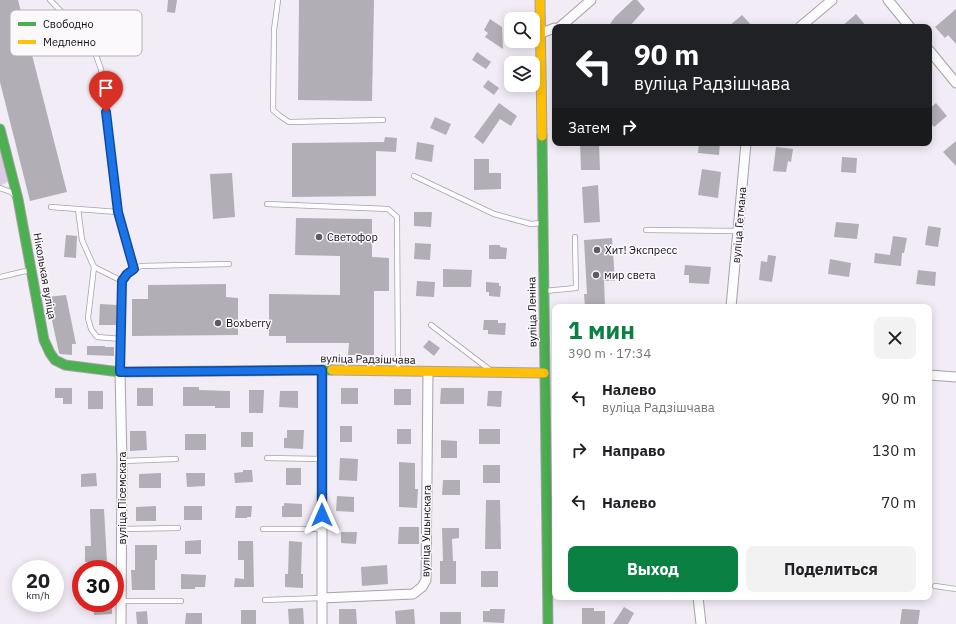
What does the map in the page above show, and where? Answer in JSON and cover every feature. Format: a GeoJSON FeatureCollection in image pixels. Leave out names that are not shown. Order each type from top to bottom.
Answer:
{"type":"FeatureCollection","features":[{"type":"Feature","properties":{"kind":"street","name":"вуліца Леніна"},"geometry":{"type":"LineString","coordinates":[[540,0],[548,624]]}},
{"type":"Feature","properties":{"kind":"street"},"geometry":{"type":"LineString","coordinates":[[563,24],[591,0]]}},
{"type":"Feature","properties":{"kind":"street"},"geometry":{"type":"LineString","coordinates":[[804,24],[832,0]]}},
{"type":"Feature","properties":{"kind":"street"},"geometry":{"type":"LineString","coordinates":[[888,0],[908,24]]}},
{"type":"Feature","properties":{"kind":"street"},"geometry":{"type":"LineString","coordinates":[[541,33],[552,29]]}},
{"type":"Feature","properties":{"kind":"street"},"geometry":{"type":"LineString","coordinates":[[932,54],[956,83]]}},
{"type":"Feature","properties":{"kind":"street","name":"Ніколькая вуліца"},"geometry":{"type":"LineString","coordinates":[[0,129],[18,199],[44,340],[50,353],[55,360],[65,365],[120,372]]}},
{"type":"Feature","properties":{"kind":"street","name":"вуліца Гетмана"},"geometry":{"type":"LineString","coordinates":[[731,304],[746,146]]}},
{"type":"Feature","properties":{"kind":"street"},"geometry":{"type":"LineString","coordinates":[[322,370],[322,624]]}},
{"type":"Feature","properties":{"kind":"street","name":"вуліца Радзішчава"},"geometry":{"type":"LineString","coordinates":[[120,372],[322,370],[544,372]]}},
{"type":"Feature","properties":{"kind":"street","name":"вуліца Пісемскага"},"geometry":{"type":"LineString","coordinates":[[120,372],[122,461],[122,560]]}},
{"type":"Feature","properties":{"kind":"street","name":"вуліца Ушынскага"},"geometry":{"type":"LineString","coordinates":[[322,598],[413,594],[422,587],[426,580],[428,372]]}},
{"type":"Feature","properties":{"kind":"street"},"geometry":{"type":"LineString","coordinates":[[932,375],[956,377]]}},
{"type":"Feature","properties":{"kind":"street"},"geometry":{"type":"LineString","coordinates":[[698,600],[701,624]]}},
{"type":"Feature","properties":{"kind":"street","name":"вуліца Пісемскага"},"geometry":{"type":"LineString","coordinates":[[121,612],[121,624]]}},
{"type":"Feature","properties":{"kind":"lane"},"geometry":{"type":"LineString","coordinates":[[50,0],[60,10]]}},
{"type":"Feature","properties":{"kind":"lane"},"geometry":{"type":"LineString","coordinates":[[278,0],[274,30],[273,110],[289,122],[383,120]]}},
{"type":"Feature","properties":{"kind":"lane"},"geometry":{"type":"LineString","coordinates":[[96,56],[101,69],[118,212],[134,269]]}},
{"type":"Feature","properties":{"kind":"lane"},"geometry":{"type":"LineString","coordinates":[[414,176],[494,214],[531,224],[543,223]]}},
{"type":"Feature","properties":{"kind":"lane"},"geometry":{"type":"LineString","coordinates":[[0,188],[11,192],[18,199]]}},
{"type":"Feature","properties":{"kind":"lane"},"geometry":{"type":"LineString","coordinates":[[267,204],[388,209],[397,217],[398,371]]}},
{"type":"Feature","properties":{"kind":"lane"},"geometry":{"type":"LineString","coordinates":[[51,207],[118,212]]}},
{"type":"Feature","properties":{"kind":"lane"},"geometry":{"type":"LineString","coordinates":[[78,209],[82,240],[94,267],[88,318],[91,329],[97,337],[120,340]]}},
{"type":"Feature","properties":{"kind":"lane"},"geometry":{"type":"LineString","coordinates":[[646,230],[738,231]]}},
{"type":"Feature","properties":{"kind":"lane"},"geometry":{"type":"LineString","coordinates":[[543,291],[576,288],[575,237]]}},
{"type":"Feature","properties":{"kind":"lane"},"geometry":{"type":"LineString","coordinates":[[120,372],[122,281],[127,274],[141,266],[229,264]]}},
{"type":"Feature","properties":{"kind":"lane"},"geometry":{"type":"LineString","coordinates":[[94,267],[122,281]]}},
{"type":"Feature","properties":{"kind":"lane"},"geometry":{"type":"LineString","coordinates":[[0,277],[31,270]]}},
{"type":"Feature","properties":{"kind":"lane"},"geometry":{"type":"LineString","coordinates":[[431,325],[493,372]]}},
{"type":"Feature","properties":{"kind":"lane"},"geometry":{"type":"LineString","coordinates":[[122,461],[176,458]]}},
{"type":"Feature","properties":{"kind":"lane"},"geometry":{"type":"LineString","coordinates":[[267,458],[322,458]]}},
{"type":"Feature","properties":{"kind":"lane"},"geometry":{"type":"LineString","coordinates":[[122,529],[178,528]]}},
{"type":"Feature","properties":{"kind":"lane"},"geometry":{"type":"LineString","coordinates":[[263,530],[322,529]]}},
{"type":"Feature","properties":{"kind":"lane"},"geometry":{"type":"LineString","coordinates":[[935,586],[956,589]]}},
{"type":"Feature","properties":{"kind":"lane"},"geometry":{"type":"LineString","coordinates":[[265,600],[322,598]]}},
{"type":"Feature","properties":{"kind":"lane"},"geometry":{"type":"LineString","coordinates":[[124,601],[181,601]]}},
{"type":"Feature","properties":{"kind":"shaded area"},"geometry":{"type":"Polygon","coordinates":[[[0,148],[9,181],[0,186],[0,148]]]}},
{"type":"Feature","properties":{"kind":"building"},"geometry":{"type":"Polygon","coordinates":[[[0,0],[18,0],[21,10],[10,10],[10,56],[32,56],[67,192],[30,201],[0,82],[0,0]]]}},
{"type":"Feature","properties":{"kind":"building"},"geometry":{"type":"Polygon","coordinates":[[[168,0],[177,0],[175,13],[167,12],[168,0]]]}},
{"type":"Feature","properties":{"kind":"building"},"geometry":{"type":"Polygon","coordinates":[[[299,0],[374,0],[372,101],[298,100],[299,0]]]}},
{"type":"Feature","properties":{"kind":"building"},"geometry":{"type":"Polygon","coordinates":[[[633,0],[637,0],[645,9],[632,24],[610,24],[615,17],[633,0]]]}},
{"type":"Feature","properties":{"kind":"building"},"geometry":{"type":"Polygon","coordinates":[[[956,9],[956,44],[948,35],[945,38],[935,27],[956,9]]]}},
{"type":"Feature","properties":{"kind":"building"},"geometry":{"type":"Polygon","coordinates":[[[856,14],[864,24],[844,24],[856,14]]]}},
{"type":"Feature","properties":{"kind":"building"},"geometry":{"type":"Polygon","coordinates":[[[742,15],[750,24],[732,24],[742,15]]]}},
{"type":"Feature","properties":{"kind":"building"},"geometry":{"type":"Polygon","coordinates":[[[490,19],[502,27],[503,49],[485,37],[488,33],[484,30],[490,19]]]}},
{"type":"Feature","properties":{"kind":"building"},"geometry":{"type":"Polygon","coordinates":[[[477,52],[491,62],[486,69],[472,60],[477,52]]]}},
{"type":"Feature","properties":{"kind":"building"},"geometry":{"type":"Polygon","coordinates":[[[488,80],[499,88],[494,95],[483,87],[488,80]]]}},
{"type":"Feature","properties":{"kind":"building"},"geometry":{"type":"Polygon","coordinates":[[[499,103],[517,116],[511,126],[500,119],[483,144],[474,137],[499,103]]]}},
{"type":"Feature","properties":{"kind":"building"},"geometry":{"type":"Polygon","coordinates":[[[936,103],[947,116],[934,127],[932,125],[932,106],[936,103]]]}},
{"type":"Feature","properties":{"kind":"building"},"geometry":{"type":"Polygon","coordinates":[[[435,117],[451,124],[446,135],[430,128],[435,117]]]}},
{"type":"Feature","properties":{"kind":"building"},"geometry":{"type":"Polygon","coordinates":[[[385,137],[397,138],[396,152],[376,151],[376,196],[292,197],[292,143],[384,142],[385,137]]]}},
{"type":"Feature","properties":{"kind":"building"},"geometry":{"type":"Polygon","coordinates":[[[956,141],[956,166],[943,152],[956,141]]]}},
{"type":"Feature","properties":{"kind":"building"},"geometry":{"type":"Polygon","coordinates":[[[417,142],[434,145],[432,162],[415,159],[417,142]]]}},
{"type":"Feature","properties":{"kind":"building"},"geometry":{"type":"Polygon","coordinates":[[[580,146],[599,146],[600,170],[581,170],[580,146]]]}},
{"type":"Feature","properties":{"kind":"building"},"geometry":{"type":"Polygon","coordinates":[[[699,146],[720,146],[719,155],[698,153],[699,146]]]}},
{"type":"Feature","properties":{"kind":"building"},"geometry":{"type":"Polygon","coordinates":[[[776,147],[793,149],[791,162],[788,161],[786,172],[773,171],[776,147]]]}},
{"type":"Feature","properties":{"kind":"building"},"geometry":{"type":"Polygon","coordinates":[[[842,157],[857,158],[856,173],[841,172],[842,157]]]}},
{"type":"Feature","properties":{"kind":"building"},"geometry":{"type":"Polygon","coordinates":[[[474,159],[489,159],[489,173],[501,173],[501,189],[474,190],[474,159]]]}},
{"type":"Feature","properties":{"kind":"building"},"geometry":{"type":"Polygon","coordinates":[[[702,169],[721,172],[718,198],[698,195],[702,169]]]}},
{"type":"Feature","properties":{"kind":"building"},"geometry":{"type":"Polygon","coordinates":[[[232,173],[235,217],[213,219],[210,174],[232,173]]]}},
{"type":"Feature","properties":{"kind":"building"},"geometry":{"type":"Polygon","coordinates":[[[598,185],[600,222],[584,223],[582,187],[598,185]]]}},
{"type":"Feature","properties":{"kind":"building"},"geometry":{"type":"Polygon","coordinates":[[[414,212],[432,212],[431,227],[414,226],[414,212]]]}},
{"type":"Feature","properties":{"kind":"building"},"geometry":{"type":"Polygon","coordinates":[[[296,218],[372,219],[372,257],[389,258],[389,291],[374,291],[374,355],[348,355],[349,343],[286,343],[286,336],[269,336],[269,294],[340,295],[340,256],[295,255],[296,218]]]}},
{"type":"Feature","properties":{"kind":"building"},"geometry":{"type":"Polygon","coordinates":[[[836,222],[859,224],[857,239],[834,237],[836,222]]]}},
{"type":"Feature","properties":{"kind":"building"},"geometry":{"type":"Polygon","coordinates":[[[928,226],[941,228],[938,247],[925,245],[928,226]]]}},
{"type":"Feature","properties":{"kind":"building"},"geometry":{"type":"Polygon","coordinates":[[[66,235],[77,236],[76,258],[64,257],[66,235]]]}},
{"type":"Feature","properties":{"kind":"building"},"geometry":{"type":"Polygon","coordinates":[[[893,236],[907,238],[904,253],[902,253],[901,266],[874,263],[875,253],[890,255],[893,236]]]}},
{"type":"Feature","properties":{"kind":"building"},"geometry":{"type":"Polygon","coordinates":[[[612,238],[615,281],[604,281],[605,304],[585,304],[584,294],[587,294],[584,240],[612,238]]]}},
{"type":"Feature","properties":{"kind":"building"},"geometry":{"type":"Polygon","coordinates":[[[415,243],[431,244],[430,260],[414,259],[415,243]]]}},
{"type":"Feature","properties":{"kind":"building"},"geometry":{"type":"Polygon","coordinates":[[[489,245],[500,245],[500,247],[507,248],[506,259],[489,259],[489,245]]]}},
{"type":"Feature","properties":{"kind":"building"},"geometry":{"type":"Polygon","coordinates":[[[768,255],[776,256],[772,282],[759,280],[761,261],[767,262],[768,255]]]}},
{"type":"Feature","properties":{"kind":"building"},"geometry":{"type":"Polygon","coordinates":[[[830,259],[851,263],[849,277],[828,274],[830,259]]]}},
{"type":"Feature","properties":{"kind":"building"},"geometry":{"type":"Polygon","coordinates":[[[685,265],[711,267],[709,284],[689,283],[689,275],[684,275],[685,265]]]}},
{"type":"Feature","properties":{"kind":"building"},"geometry":{"type":"Polygon","coordinates":[[[443,269],[472,270],[471,287],[443,287],[443,269]]]}},
{"type":"Feature","properties":{"kind":"building"},"geometry":{"type":"Polygon","coordinates":[[[918,270],[936,272],[935,286],[916,284],[918,270]]]}},
{"type":"Feature","properties":{"kind":"building"},"geometry":{"type":"Polygon","coordinates":[[[417,281],[435,282],[434,297],[416,296],[417,281]]]}},
{"type":"Feature","properties":{"kind":"building"},"geometry":{"type":"Polygon","coordinates":[[[486,282],[499,283],[499,286],[501,286],[500,297],[489,296],[489,292],[486,292],[486,282]]]}},
{"type":"Feature","properties":{"kind":"building"},"geometry":{"type":"Polygon","coordinates":[[[226,284],[226,297],[238,298],[238,335],[132,336],[132,299],[148,299],[148,285],[226,284]]]}},
{"type":"Feature","properties":{"kind":"building"},"geometry":{"type":"Polygon","coordinates":[[[66,295],[76,344],[72,344],[72,355],[59,353],[47,297],[66,295]]]}},
{"type":"Feature","properties":{"kind":"building"},"geometry":{"type":"Polygon","coordinates":[[[100,304],[117,305],[116,325],[99,325],[100,304]]]}},
{"type":"Feature","properties":{"kind":"building"},"geometry":{"type":"Polygon","coordinates":[[[484,320],[498,320],[498,323],[506,323],[505,335],[488,334],[488,330],[483,330],[484,320]]]}},
{"type":"Feature","properties":{"kind":"building"},"geometry":{"type":"Polygon","coordinates":[[[429,340],[440,348],[434,356],[423,347],[429,340]]]}},
{"type":"Feature","properties":{"kind":"building"},"geometry":{"type":"Polygon","coordinates":[[[87,346],[114,347],[114,356],[87,355],[87,346]]]}},
{"type":"Feature","properties":{"kind":"building"},"geometry":{"type":"Polygon","coordinates":[[[183,387],[199,387],[199,390],[230,391],[230,408],[215,408],[215,406],[183,406],[183,387]]]}},
{"type":"Feature","properties":{"kind":"building"},"geometry":{"type":"Polygon","coordinates":[[[55,388],[72,388],[72,404],[63,404],[63,398],[55,398],[55,388]]]}},
{"type":"Feature","properties":{"kind":"building"},"geometry":{"type":"Polygon","coordinates":[[[137,388],[153,388],[153,406],[137,406],[137,388]]]}},
{"type":"Feature","properties":{"kind":"building"},"geometry":{"type":"Polygon","coordinates":[[[341,388],[358,388],[358,404],[341,404],[341,388]]]}},
{"type":"Feature","properties":{"kind":"building"},"geometry":{"type":"Polygon","coordinates":[[[441,388],[464,388],[464,404],[440,404],[441,388]]]}},
{"type":"Feature","properties":{"kind":"building"},"geometry":{"type":"Polygon","coordinates":[[[394,389],[411,389],[411,405],[394,405],[394,389]]]}},
{"type":"Feature","properties":{"kind":"building"},"geometry":{"type":"Polygon","coordinates":[[[249,390],[264,390],[263,413],[249,413],[249,390]]]}},
{"type":"Feature","properties":{"kind":"building"},"geometry":{"type":"Polygon","coordinates":[[[88,391],[103,391],[103,409],[88,409],[88,391]]]}},
{"type":"Feature","properties":{"kind":"building"},"geometry":{"type":"Polygon","coordinates":[[[280,391],[298,391],[298,408],[279,407],[280,391]]]}},
{"type":"Feature","properties":{"kind":"building"},"geometry":{"type":"Polygon","coordinates":[[[488,391],[502,391],[501,407],[487,406],[488,391]]]}},
{"type":"Feature","properties":{"kind":"building"},"geometry":{"type":"Polygon","coordinates":[[[340,426],[352,426],[352,442],[340,442],[340,426]]]}},
{"type":"Feature","properties":{"kind":"building"},"geometry":{"type":"Polygon","coordinates":[[[397,429],[411,429],[411,444],[397,444],[397,429]]]}},
{"type":"Feature","properties":{"kind":"building"},"geometry":{"type":"Polygon","coordinates":[[[479,429],[500,429],[500,444],[479,444],[479,429]]]}},
{"type":"Feature","properties":{"kind":"building"},"geometry":{"type":"Polygon","coordinates":[[[287,430],[304,430],[303,449],[284,448],[284,438],[287,438],[287,430]]]}},
{"type":"Feature","properties":{"kind":"building"},"geometry":{"type":"Polygon","coordinates":[[[130,431],[146,431],[147,450],[130,451],[130,431]]]}},
{"type":"Feature","properties":{"kind":"building"},"geometry":{"type":"Polygon","coordinates":[[[241,432],[253,432],[253,447],[241,447],[241,432]]]}},
{"type":"Feature","properties":{"kind":"building"},"geometry":{"type":"Polygon","coordinates":[[[185,434],[206,434],[206,450],[185,450],[185,434]]]}},
{"type":"Feature","properties":{"kind":"building"},"geometry":{"type":"Polygon","coordinates":[[[441,440],[457,441],[457,458],[441,458],[441,440]]]}},
{"type":"Feature","properties":{"kind":"building"},"geometry":{"type":"Polygon","coordinates":[[[340,458],[358,459],[357,481],[339,480],[340,458]]]}},
{"type":"Feature","properties":{"kind":"building"},"geometry":{"type":"Polygon","coordinates":[[[399,462],[415,463],[415,489],[418,489],[417,508],[399,507],[399,462]]]}},
{"type":"Feature","properties":{"kind":"building"},"geometry":{"type":"Polygon","coordinates":[[[483,465],[500,465],[500,483],[483,483],[483,465]]]}},
{"type":"Feature","properties":{"kind":"building"},"geometry":{"type":"Polygon","coordinates":[[[286,468],[301,468],[301,485],[286,485],[286,468]]]}},
{"type":"Feature","properties":{"kind":"building"},"geometry":{"type":"Polygon","coordinates":[[[243,470],[252,470],[253,482],[235,483],[234,473],[243,472],[243,470]]]}},
{"type":"Feature","properties":{"kind":"building"},"geometry":{"type":"Polygon","coordinates":[[[96,473],[97,486],[81,487],[81,474],[96,473]]]}},
{"type":"Feature","properties":{"kind":"building"},"geometry":{"type":"Polygon","coordinates":[[[161,473],[161,488],[139,488],[139,474],[161,473]]]}},
{"type":"Feature","properties":{"kind":"building"},"geometry":{"type":"Polygon","coordinates":[[[186,473],[205,473],[205,486],[187,487],[186,473]]]}},
{"type":"Feature","properties":{"kind":"building"},"geometry":{"type":"Polygon","coordinates":[[[443,480],[460,480],[460,495],[442,495],[443,480]]]}},
{"type":"Feature","properties":{"kind":"building"},"geometry":{"type":"Polygon","coordinates":[[[337,496],[354,497],[354,512],[336,511],[337,496]]]}},
{"type":"Feature","properties":{"kind":"building"},"geometry":{"type":"Polygon","coordinates":[[[486,500],[500,500],[501,549],[485,549],[486,500]]]}},
{"type":"Feature","properties":{"kind":"building"},"geometry":{"type":"Polygon","coordinates":[[[284,503],[302,504],[302,517],[282,517],[282,506],[284,506],[284,503]]]}},
{"type":"Feature","properties":{"kind":"building"},"geometry":{"type":"Polygon","coordinates":[[[156,506],[156,521],[136,521],[136,507],[156,506]]]}},
{"type":"Feature","properties":{"kind":"building"},"geometry":{"type":"Polygon","coordinates":[[[184,506],[202,506],[202,520],[184,520],[184,506]]]}},
{"type":"Feature","properties":{"kind":"building"},"geometry":{"type":"Polygon","coordinates":[[[236,506],[252,506],[251,517],[235,518],[236,506]]]}},
{"type":"Feature","properties":{"kind":"building"},"geometry":{"type":"Polygon","coordinates":[[[90,509],[104,509],[107,560],[85,560],[85,546],[91,546],[90,509]]]}},
{"type":"Feature","properties":{"kind":"building"},"geometry":{"type":"Polygon","coordinates":[[[399,527],[419,527],[419,544],[398,544],[399,527]]]}},
{"type":"Feature","properties":{"kind":"building"},"geometry":{"type":"Polygon","coordinates":[[[442,528],[459,528],[459,538],[452,539],[453,561],[456,561],[456,584],[440,584],[440,561],[443,561],[442,528]]]}},
{"type":"Feature","properties":{"kind":"building"},"geometry":{"type":"Polygon","coordinates":[[[341,532],[357,532],[356,544],[341,543],[341,532]]]}},
{"type":"Feature","properties":{"kind":"building"},"geometry":{"type":"Polygon","coordinates":[[[201,540],[201,554],[185,554],[185,541],[201,540]]]}},
{"type":"Feature","properties":{"kind":"building"},"geometry":{"type":"Polygon","coordinates":[[[238,541],[253,541],[254,587],[234,587],[235,578],[244,579],[244,560],[238,560],[238,541]]]}},
{"type":"Feature","properties":{"kind":"building"},"geometry":{"type":"Polygon","coordinates":[[[289,541],[302,542],[301,574],[303,574],[303,588],[285,587],[285,574],[288,574],[289,541]]]}},
{"type":"Feature","properties":{"kind":"building"},"geometry":{"type":"Polygon","coordinates":[[[135,545],[157,545],[157,560],[155,560],[155,590],[132,590],[131,570],[135,570],[135,545]]]}},
{"type":"Feature","properties":{"kind":"building"},"geometry":{"type":"Polygon","coordinates":[[[387,565],[388,584],[362,586],[361,567],[387,565]]]}},
{"type":"Feature","properties":{"kind":"building"},"geometry":{"type":"Polygon","coordinates":[[[481,571],[498,571],[498,587],[481,587],[481,571]]]}},
{"type":"Feature","properties":{"kind":"building"},"geometry":{"type":"Polygon","coordinates":[[[181,574],[206,575],[205,587],[181,589],[181,574]]]}},
{"type":"Feature","properties":{"kind":"building"},"geometry":{"type":"Polygon","coordinates":[[[624,607],[634,613],[628,624],[613,624],[624,607]]]}},
{"type":"Feature","properties":{"kind":"building"},"geometry":{"type":"Polygon","coordinates":[[[303,608],[304,624],[289,624],[288,609],[303,608]]]}},
{"type":"Feature","properties":{"kind":"building"},"geometry":{"type":"Polygon","coordinates":[[[582,608],[594,608],[594,611],[605,611],[605,624],[582,624],[582,608]]]}},
{"type":"Feature","properties":{"kind":"building"},"geometry":{"type":"Polygon","coordinates":[[[339,609],[356,609],[357,624],[339,624],[339,609]]]}},
{"type":"Feature","properties":{"kind":"building"},"geometry":{"type":"Polygon","coordinates":[[[414,609],[415,624],[396,624],[395,611],[414,609]]]}},
{"type":"Feature","properties":{"kind":"building"},"geometry":{"type":"Polygon","coordinates":[[[490,609],[505,609],[504,623],[483,622],[483,611],[490,611],[490,609]]]}},
{"type":"Feature","properties":{"kind":"building"},"geometry":{"type":"Polygon","coordinates":[[[902,609],[920,610],[918,624],[900,624],[902,609]]]}},
{"type":"Feature","properties":{"kind":"building"},"geometry":{"type":"Polygon","coordinates":[[[241,610],[256,610],[256,624],[241,624],[241,610]]]}},
{"type":"Feature","properties":{"kind":"building"},"geometry":{"type":"Polygon","coordinates":[[[147,611],[148,624],[137,624],[136,612],[147,611]]]}},
{"type":"Feature","properties":{"kind":"building"},"geometry":{"type":"Polygon","coordinates":[[[94,612],[112,612],[112,614],[94,615],[94,612]]]}},
{"type":"Feature","properties":{"kind":"building"},"geometry":{"type":"Polygon","coordinates":[[[440,612],[461,612],[461,624],[440,624],[440,612]]]}},
{"type":"Feature","properties":{"kind":"building"},"geometry":{"type":"Polygon","coordinates":[[[186,613],[202,613],[202,624],[185,624],[186,613]]]}},
{"type":"Feature","properties":{"kind":"traffic: fast"},"geometry":{"type":"LineString","coordinates":[[0,129],[18,199],[44,340],[55,360],[65,365],[120,372],[332,370]]}},
{"type":"Feature","properties":{"kind":"traffic: fast"},"geometry":{"type":"LineString","coordinates":[[542,136],[548,624]]}},
{"type":"Feature","properties":{"kind":"traffic: slow"},"geometry":{"type":"LineString","coordinates":[[540,0],[542,136]]}},
{"type":"Feature","properties":{"kind":"traffic: slow"},"geometry":{"type":"LineString","coordinates":[[332,370],[544,373]]}},
{"type":"Feature","properties":{"kind":"place","name":"Светофор"},"geometry":{"type":"Point","coordinates":[319,237]}},
{"type":"Feature","properties":{"kind":"place","name":"Хит! Экспресс"},"geometry":{"type":"Point","coordinates":[597,250]}},
{"type":"Feature","properties":{"kind":"place","name":"мир света"},"geometry":{"type":"Point","coordinates":[596,275]}},
{"type":"Feature","properties":{"kind":"place","name":"Boxberry"},"geometry":{"type":"Point","coordinates":[218,323]}},
{"type":"Feature","properties":{"kind":"route"},"geometry":{"type":"LineString","coordinates":[[106,112],[118,212],[134,269],[127,274],[122,281],[120,372],[322,370],[322,515]]}}]}
